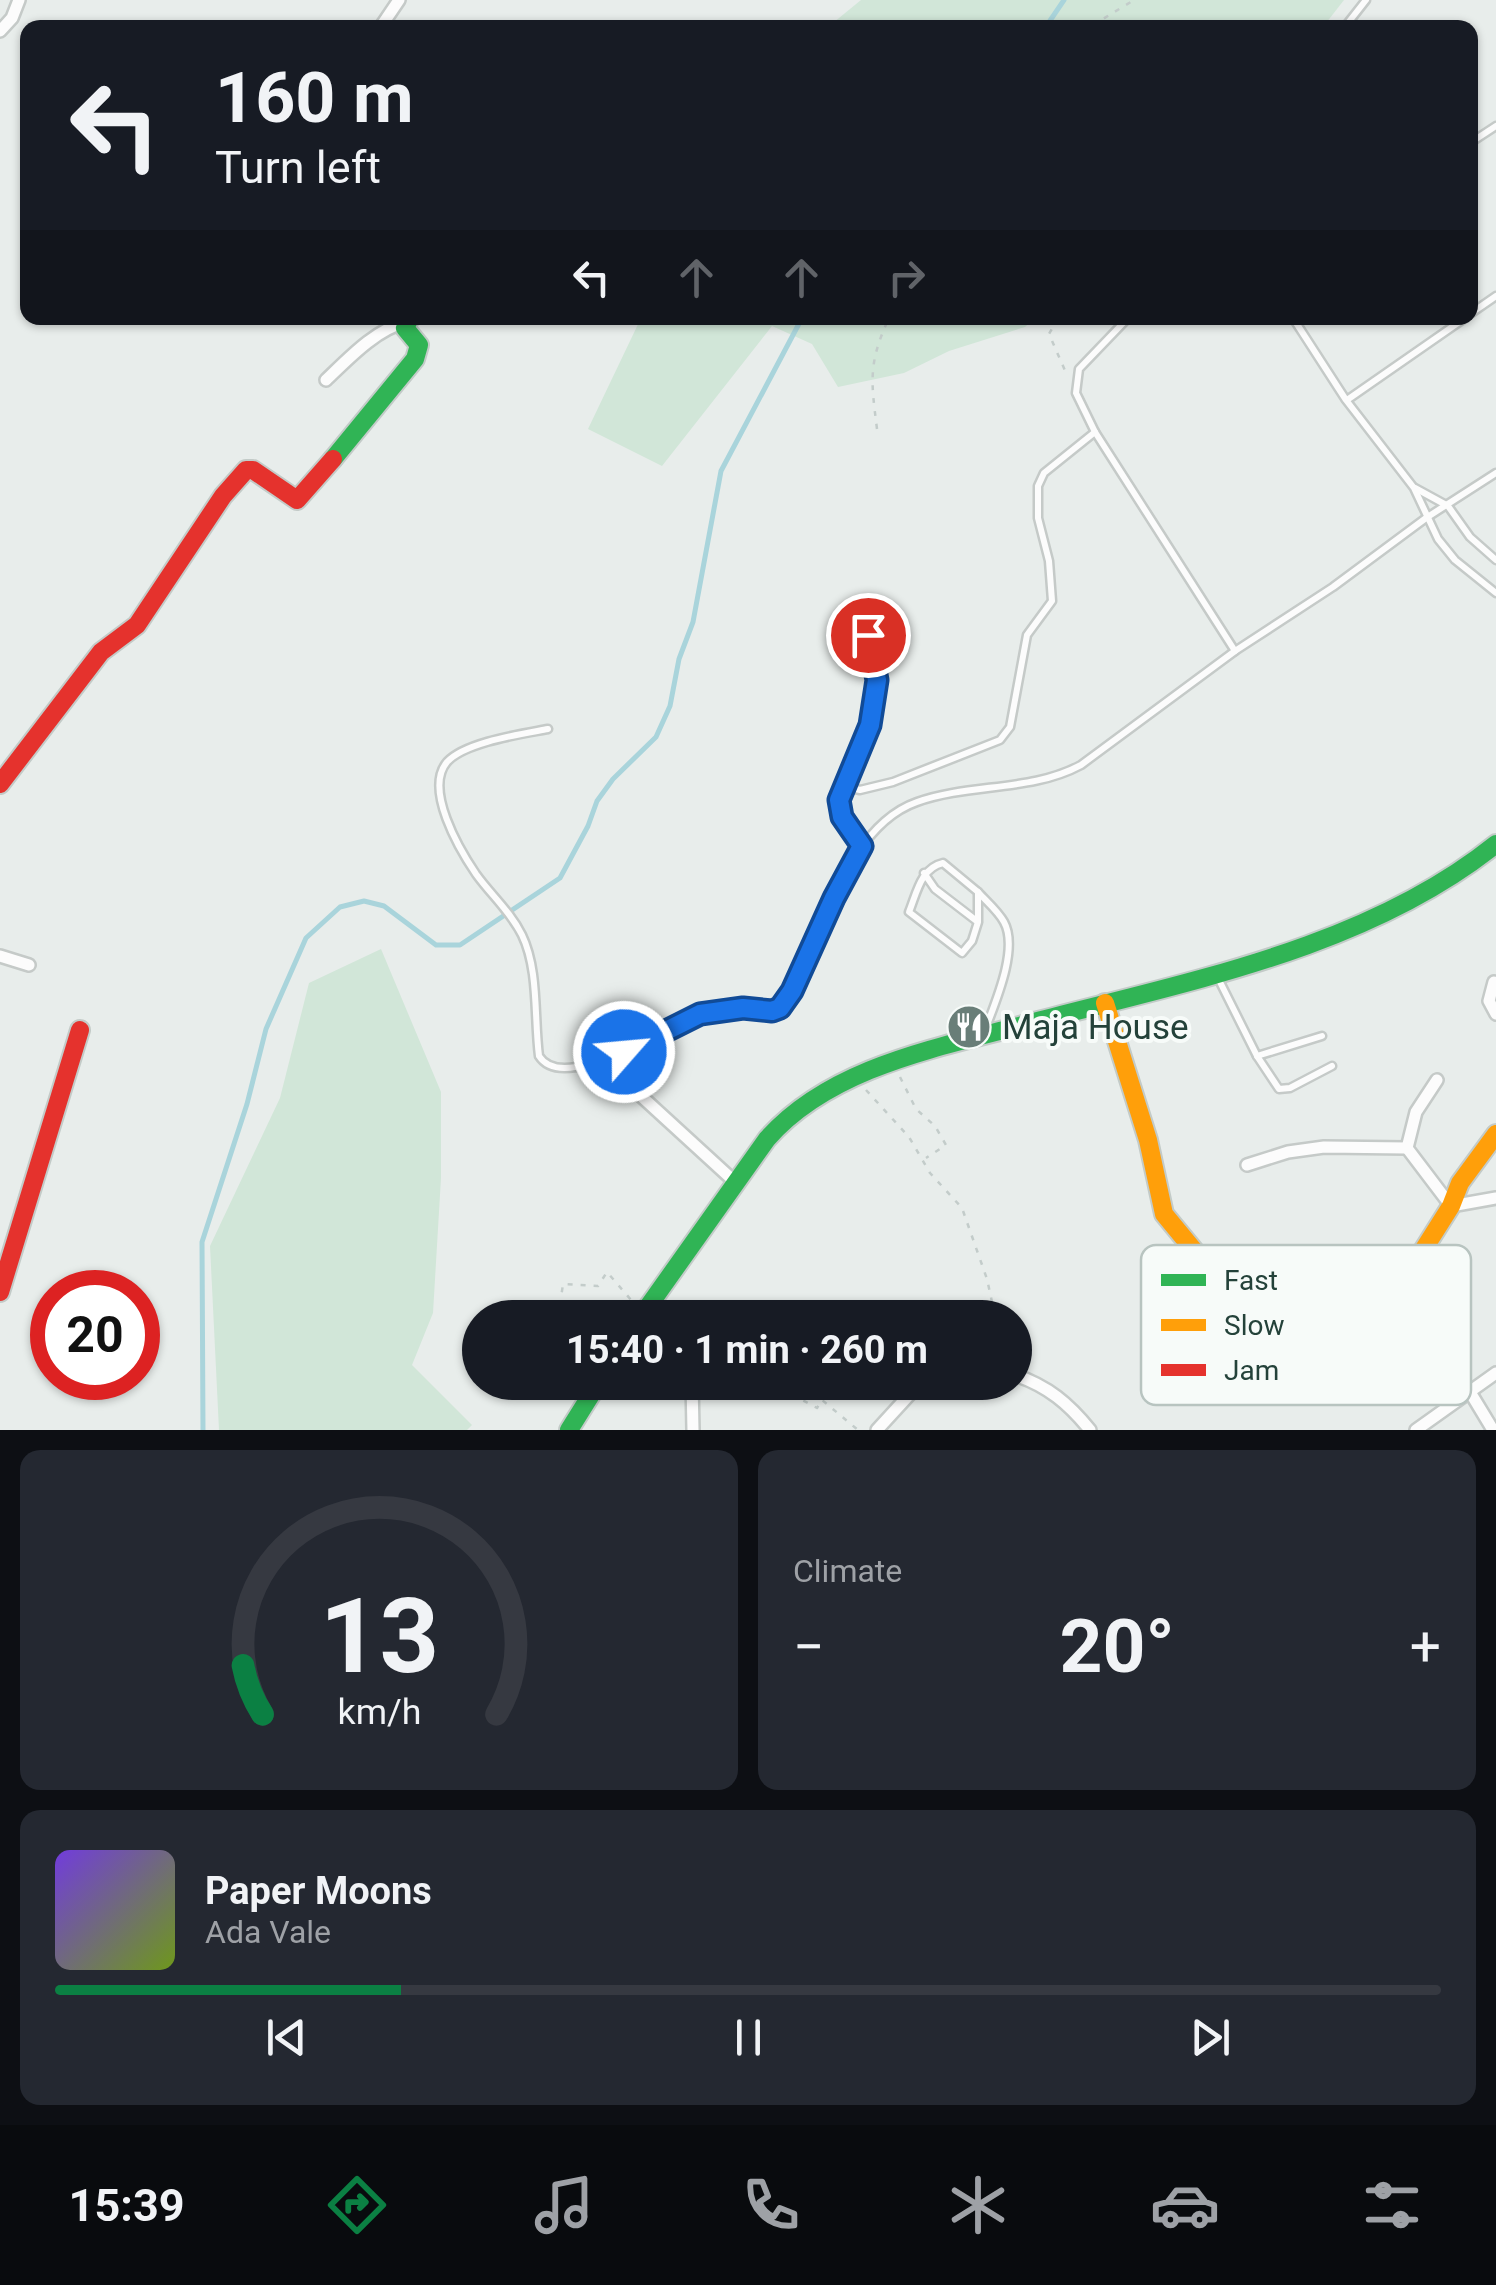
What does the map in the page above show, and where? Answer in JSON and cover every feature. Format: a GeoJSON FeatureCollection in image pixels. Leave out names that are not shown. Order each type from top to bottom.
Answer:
{"type":"FeatureCollection","features":[{"type":"Feature","properties":{"kind":"street"},"geometry":{"type":"LineString","coordinates":[[0,31],[12,18],[19,0]]}},
{"type":"Feature","properties":{"kind":"street"},"geometry":{"type":"LineString","coordinates":[[326,380],[357,351],[395,325]]}},
{"type":"Feature","properties":{"kind":"street"},"geometry":{"type":"LineString","coordinates":[[0,784],[101,652],[137,625],[224,496],[246,470],[252,470],[291,498],[297,500],[302,496],[419,351],[419,344],[406,325]]}},
{"type":"Feature","properties":{"kind":"street"},"geometry":{"type":"LineString","coordinates":[[652,1300],[697,1231],[788,1118],[833,1088],[894,1062],[1360,928],[1421,898],[1472,866],[1496,844]]}},
{"type":"Feature","properties":{"kind":"street"},"geometry":{"type":"LineString","coordinates":[[0,956],[29,965]]}},
{"type":"Feature","properties":{"kind":"street"},"geometry":{"type":"LineString","coordinates":[[1494,982],[1489,1001],[1496,1014]]}},
{"type":"Feature","properties":{"kind":"street"},"geometry":{"type":"LineString","coordinates":[[1105,1004],[1148,1140],[1164,1214],[1190,1245]]}},
{"type":"Feature","properties":{"kind":"street"},"geometry":{"type":"LineString","coordinates":[[0,1292],[80,1030]]}},
{"type":"Feature","properties":{"kind":"street"},"geometry":{"type":"LineString","coordinates":[[1437,1080],[1416,1112],[1408,1148],[1451,1206]]}},
{"type":"Feature","properties":{"kind":"street"},"geometry":{"type":"LineString","coordinates":[[640,1095],[736,1182]]}},
{"type":"Feature","properties":{"kind":"street"},"geometry":{"type":"LineString","coordinates":[[1426,1245],[1451,1206],[1460,1183],[1496,1134]]}},
{"type":"Feature","properties":{"kind":"street"},"geometry":{"type":"LineString","coordinates":[[1247,1165],[1324,1146],[1408,1148]]}},
{"type":"Feature","properties":{"kind":"street"},"geometry":{"type":"LineString","coordinates":[[1451,1206],[1496,1198]]}},
{"type":"Feature","properties":{"kind":"street"},"geometry":{"type":"LineString","coordinates":[[1471,1391],[1496,1373]]}},
{"type":"Feature","properties":{"kind":"street"},"geometry":{"type":"LineString","coordinates":[[1032,1381],[1069,1405],[1090,1430]]}},
{"type":"Feature","properties":{"kind":"street"},"geometry":{"type":"LineString","coordinates":[[1471,1394],[1493,1430]]}},
{"type":"Feature","properties":{"kind":"street"},"geometry":{"type":"LineString","coordinates":[[568,1430],[587,1400]]}},
{"type":"Feature","properties":{"kind":"street"},"geometry":{"type":"LineString","coordinates":[[692,1400],[692,1430]]}},
{"type":"Feature","properties":{"kind":"street"},"geometry":{"type":"LineString","coordinates":[[877,1430],[904,1400]]}},
{"type":"Feature","properties":{"kind":"street"},"geometry":{"type":"LineString","coordinates":[[1416,1430],[1452,1405]]}},
{"type":"Feature","properties":{"kind":"lane"},"geometry":{"type":"LineString","coordinates":[[1350,20],[1366,0]]}},
{"type":"Feature","properties":{"kind":"lane"},"geometry":{"type":"LineString","coordinates":[[1121,325],[1079,369],[1076,393],[1095,432],[1235,651]]}},
{"type":"Feature","properties":{"kind":"lane"},"geometry":{"type":"LineString","coordinates":[[1298,325],[1346,400],[1414,488],[1426,518],[1454,560],[1496,593]]}},
{"type":"Feature","properties":{"kind":"lane"},"geometry":{"type":"LineString","coordinates":[[1346,400],[1454,325]]}},
{"type":"Feature","properties":{"kind":"lane"},"geometry":{"type":"LineString","coordinates":[[846,786],[860,790],[893,782],[990,746],[1010,727],[1027,635],[1052,602],[1049,561],[1038,518],[1038,486],[1044,473],[1095,432]]}},
{"type":"Feature","properties":{"kind":"lane"},"geometry":{"type":"LineString","coordinates":[[548,729],[503,738],[460,753],[448,761],[439,777],[439,797],[454,836],[476,874],[524,938],[531,966],[539,1056],[552,1067],[578,1066],[624,1052],[700,1014],[780,1008],[792,991],[862,846],[892,815],[918,801],[1060,776],[1081,765],[1235,651],[1333,588],[1426,518],[1496,473]]}},
{"type":"Feature","properties":{"kind":"lane"},"geometry":{"type":"LineString","coordinates":[[1414,488],[1448,506],[1470,537],[1496,560]]}},
{"type":"Feature","properties":{"kind":"lane"},"geometry":{"type":"LineString","coordinates":[[855,608],[868,635],[877,680],[868,737],[839,800],[862,846]]}},
{"type":"Feature","properties":{"kind":"lane"},"geometry":{"type":"LineString","coordinates":[[978,892],[978,922],[972,941],[962,953],[909,912],[924,873],[943,863],[978,892],[1004,922],[1008,936],[1003,978],[983,1036]]}},
{"type":"Feature","properties":{"kind":"lane"},"geometry":{"type":"LineString","coordinates":[[924,873],[935,889],[978,922]]}},
{"type":"Feature","properties":{"kind":"lane"},"geometry":{"type":"LineString","coordinates":[[1215,972],[1278,1089],[1290,1088],[1332,1066]]}},
{"type":"Feature","properties":{"kind":"lane"},"geometry":{"type":"LineString","coordinates":[[1257,1056],[1322,1036]]}},
{"type":"Feature","properties":{"kind":"path"},"geometry":{"type":"LineString","coordinates":[[1101,20],[1134,0]]}},
{"type":"Feature","properties":{"kind":"path"},"geometry":{"type":"LineString","coordinates":[[877,429],[871,380],[875,348],[886,325]]}},
{"type":"Feature","properties":{"kind":"path"},"geometry":{"type":"LineString","coordinates":[[1054,325],[1049,334],[1076,393]]}},
{"type":"Feature","properties":{"kind":"path"},"geometry":{"type":"LineString","coordinates":[[894,1062],[916,1109],[935,1126],[946,1145],[925,1160]]}},
{"type":"Feature","properties":{"kind":"path"},"geometry":{"type":"LineString","coordinates":[[858,1077],[909,1137],[930,1173],[960,1204],[991,1300]]}},
{"type":"Feature","properties":{"kind":"path"},"geometry":{"type":"LineString","coordinates":[[561,1300],[563,1284],[598,1286],[607,1272],[632,1300]]}},
{"type":"Feature","properties":{"kind":"path"},"geometry":{"type":"LineString","coordinates":[[802,1400],[817,1408],[822,1400],[858,1430]]}},
{"type":"Feature","properties":{"kind":"green space"},"geometry":{"type":"Polygon","coordinates":[[[861,0],[1344,0],[1328,20],[837,20],[861,0]]]}},
{"type":"Feature","properties":{"kind":"green space"},"geometry":{"type":"Polygon","coordinates":[[[638,325],[1027,325],[949,351],[904,373],[838,387],[812,344],[772,326],[662,466],[588,429],[638,325]]]}},
{"type":"Feature","properties":{"kind":"green space"},"geometry":{"type":"Polygon","coordinates":[[[381,949],[441,1092],[441,1178],[433,1313],[412,1365],[472,1425],[467,1430],[219,1430],[210,1246],[280,1098],[309,983],[381,949]]]}},
{"type":"Feature","properties":{"kind":"waterway"},"geometry":{"type":"LineString","coordinates":[[1050,20],[1064,0]]}},
{"type":"Feature","properties":{"kind":"waterway"},"geometry":{"type":"LineString","coordinates":[[203,1430],[202,1242],[247,1104],[266,1029],[306,938],[340,907],[364,901],[384,906],[436,945],[460,945],[560,878],[597,801],[613,779],[656,737],[670,706],[679,659],[693,622],[721,471],[798,325]]}},
{"type":"Feature","properties":{"kind":"traffic: fast"},"geometry":{"type":"LineString","coordinates":[[333,459],[415,359],[419,345],[406,325]]}},
{"type":"Feature","properties":{"kind":"traffic: fast"},"geometry":{"type":"LineString","coordinates":[[653,1300],[767,1139],[823,1093],[856,1076],[927,1050],[1215,975],[1335,935],[1446,880],[1496,844]]}},
{"type":"Feature","properties":{"kind":"traffic: fast"},"geometry":{"type":"LineString","coordinates":[[569,1430],[588,1400]]}},
{"type":"Feature","properties":{"kind":"traffic: slow"},"geometry":{"type":"LineString","coordinates":[[1105,1003],[1148,1140],[1164,1214],[1190,1245]]}},
{"type":"Feature","properties":{"kind":"traffic: slow"},"geometry":{"type":"LineString","coordinates":[[1426,1245],[1451,1206],[1460,1183],[1496,1134]]}},
{"type":"Feature","properties":{"kind":"traffic: jam"},"geometry":{"type":"LineString","coordinates":[[0,784],[101,652],[137,625],[223,496],[246,470],[253,470],[297,500],[333,459]]}},
{"type":"Feature","properties":{"kind":"traffic: jam"},"geometry":{"type":"LineString","coordinates":[[0,1292],[80,1030]]}},
{"type":"Feature","properties":{"kind":"place","name":"Maja House"},"geometry":{"type":"Point","coordinates":[969,1027]}},
{"type":"Feature","properties":{"kind":"route"},"geometry":{"type":"LineString","coordinates":[[624,1052],[700,1014],[743,1008],[772,1011],[780,1008],[792,991],[862,846],[842,817],[839,800],[868,737],[877,680],[868,635]]}}]}
